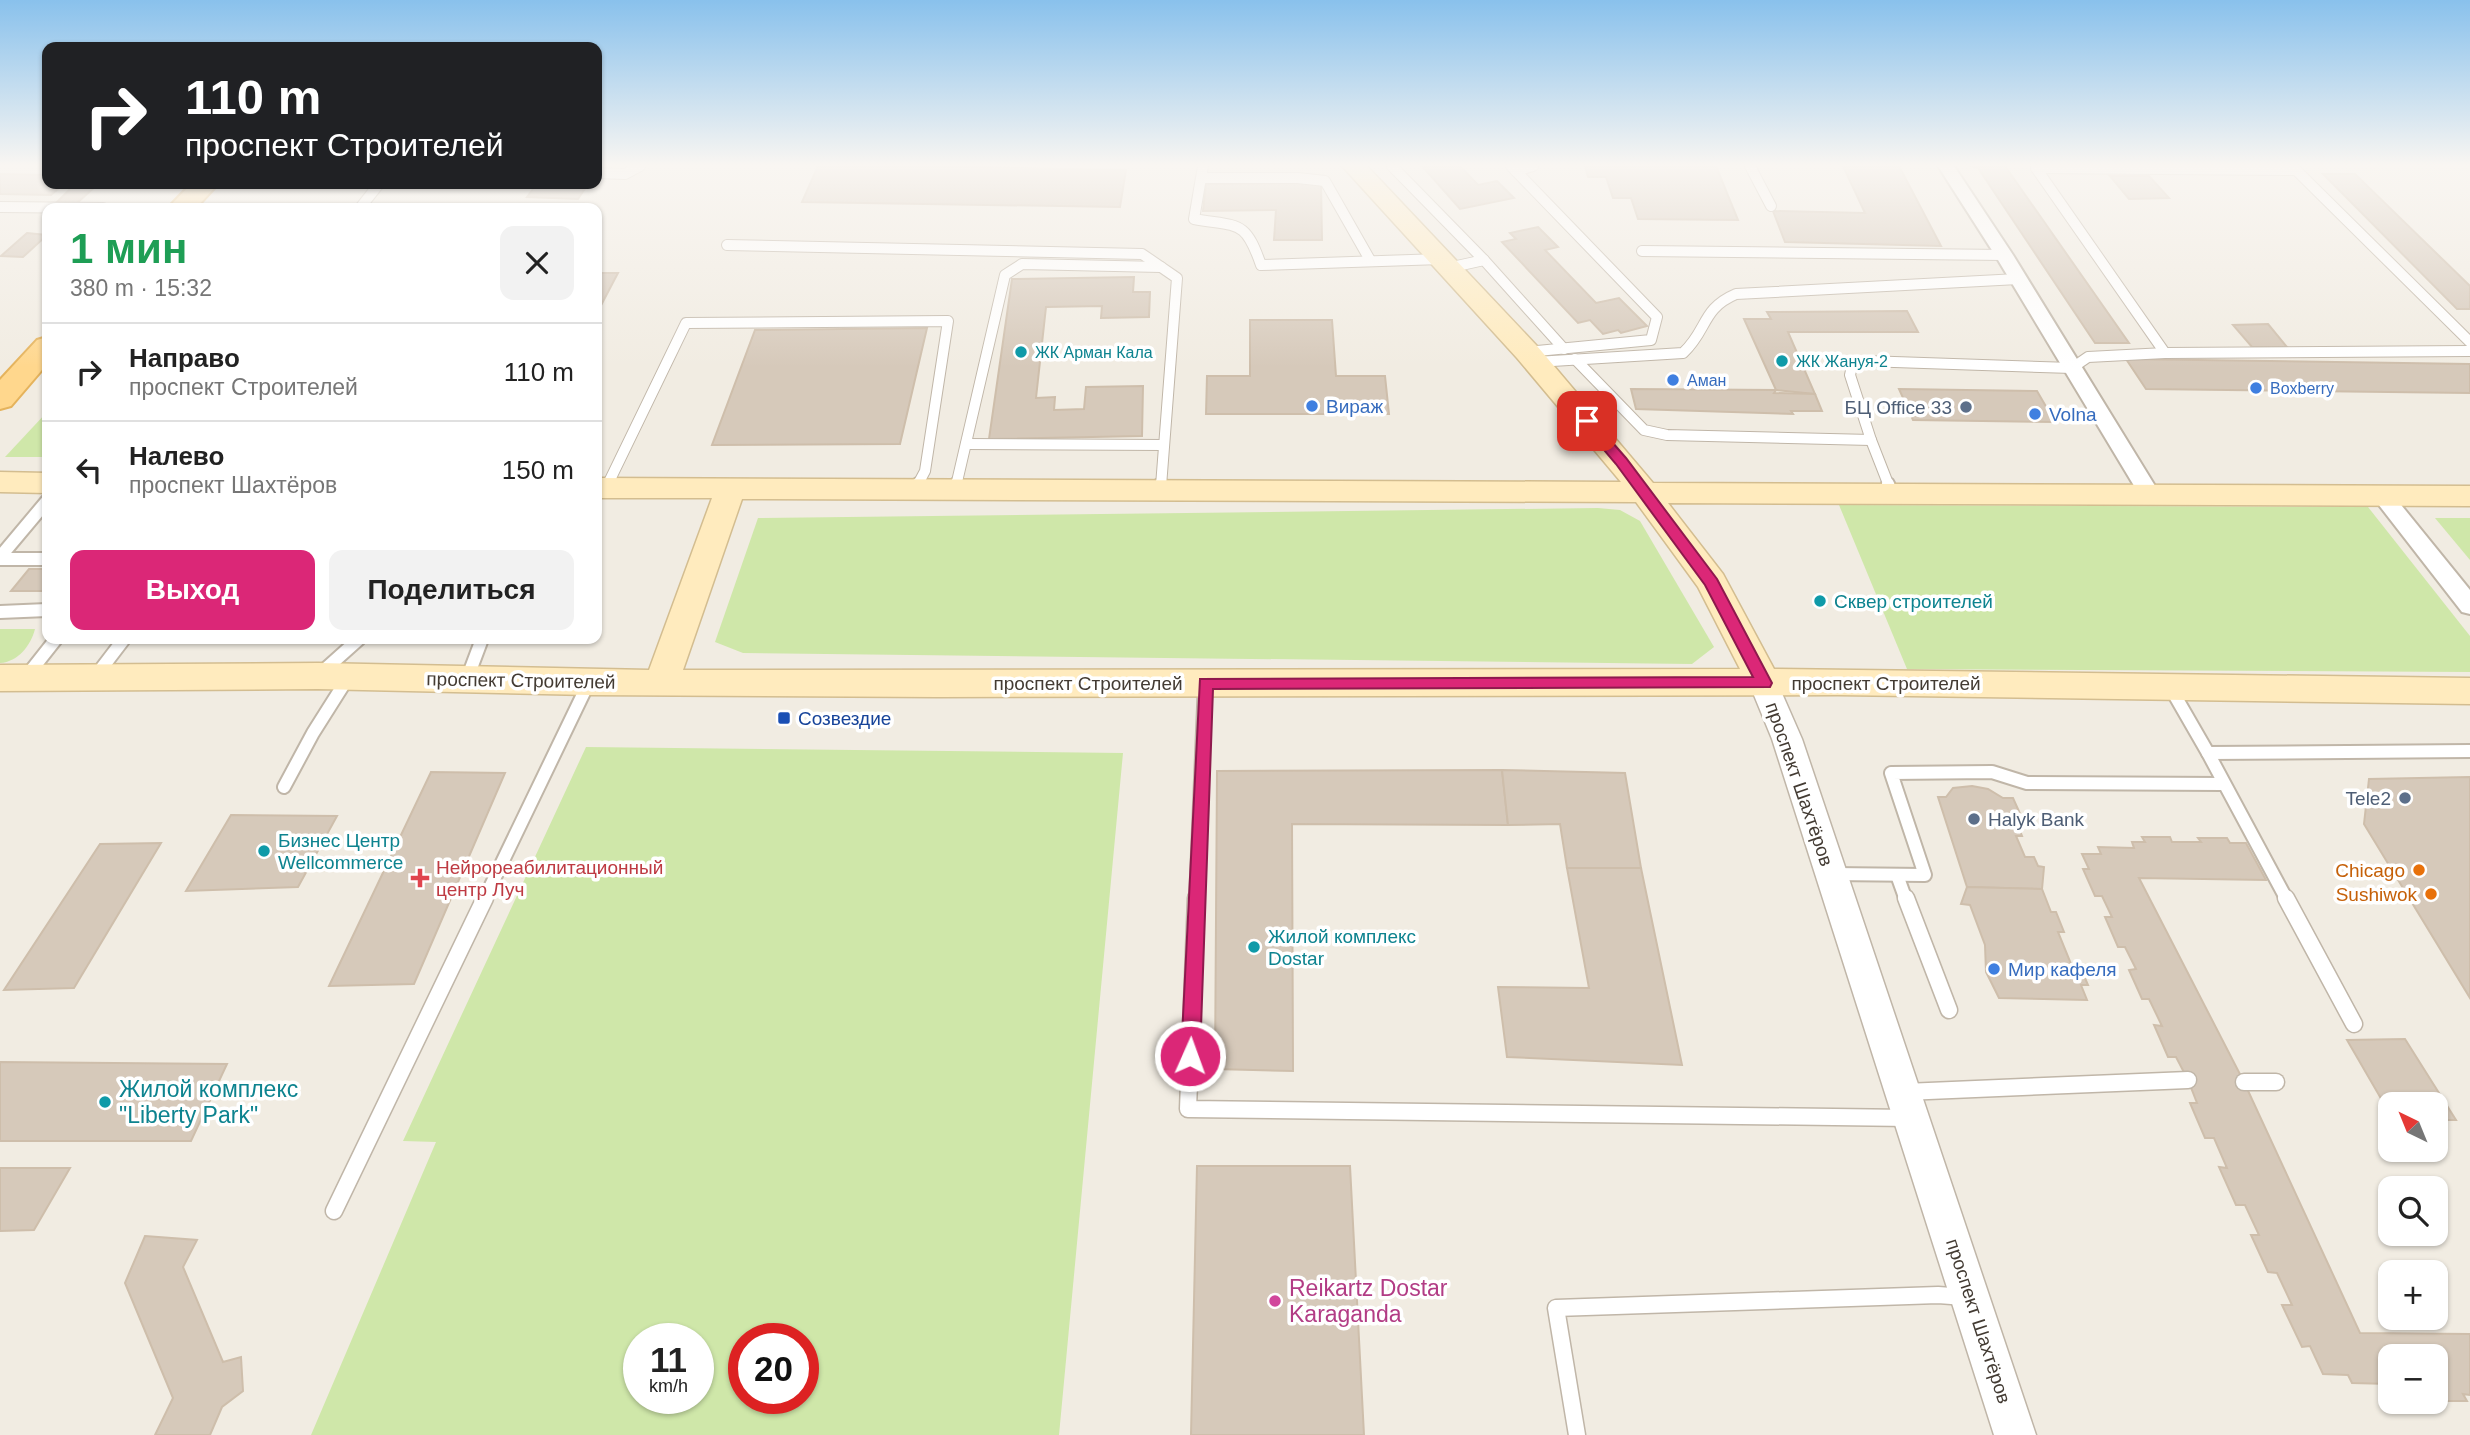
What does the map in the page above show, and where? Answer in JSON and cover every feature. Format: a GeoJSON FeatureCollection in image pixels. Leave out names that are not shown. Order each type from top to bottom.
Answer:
{"type":"FeatureCollection","features":[{"type":"Feature","properties":{"kind":"main road","name":"проспект Шахтёров"},"geometry":{"type":"LineString","coordinates":[[1415,233],[1532,357],[1621,461],[1712,582],[1764,683]]}},
{"type":"Feature","properties":{"kind":"main road"},"geometry":{"type":"LineString","coordinates":[[0,399],[42,352]]}},
{"type":"Feature","properties":{"kind":"main road"},"geometry":{"type":"LineString","coordinates":[[0,482],[42,483]]}},
{"type":"Feature","properties":{"kind":"main road"},"geometry":{"type":"LineString","coordinates":[[602,488],[2470,496]]}},
{"type":"Feature","properties":{"kind":"main road"},"geometry":{"type":"LineString","coordinates":[[662,682],[730,490]]}},
{"type":"Feature","properties":{"kind":"main road","name":"проспект Строителей"},"geometry":{"type":"LineString","coordinates":[[12,678],[334,676],[589,682],[1764,683],[2470,691]]}},
{"type":"Feature","properties":{"kind":"street"},"geometry":{"type":"LineString","coordinates":[[1990,233],[2149,494]]}},
{"type":"Feature","properties":{"kind":"street"},"geometry":{"type":"LineString","coordinates":[[2382,495],[2470,606]]}},
{"type":"Feature","properties":{"kind":"street","name":"проспект Шахтёров"},"geometry":{"type":"LineString","coordinates":[[1764,683],[1787,739],[1973,1298],[2015,1435]]}},
{"type":"Feature","properties":{"kind":"lane"},"geometry":{"type":"LineString","coordinates":[[1247,233],[1251,236],[1261,265],[1370,260],[1444,264],[1484,260]]}},
{"type":"Feature","properties":{"kind":"lane"},"geometry":{"type":"LineString","coordinates":[[1355,233],[1370,260]]}},
{"type":"Feature","properties":{"kind":"lane"},"geometry":{"type":"LineString","coordinates":[[1458,233],[1564,349]]}},
{"type":"Feature","properties":{"kind":"lane"},"geometry":{"type":"LineString","coordinates":[[1532,357],[1564,349],[1651,341],[1657,317],[1575,233]]}},
{"type":"Feature","properties":{"kind":"lane"},"geometry":{"type":"LineString","coordinates":[[2081,233],[2165,353]]}},
{"type":"Feature","properties":{"kind":"lane"},"geometry":{"type":"LineString","coordinates":[[2360,233],[2470,342]]}},
{"type":"Feature","properties":{"kind":"lane"},"geometry":{"type":"LineString","coordinates":[[727,245],[1142,254],[1177,278],[1161,491]]}},
{"type":"Feature","properties":{"kind":"lane"},"geometry":{"type":"LineString","coordinates":[[1642,251],[2004,255]]}},
{"type":"Feature","properties":{"kind":"lane"},"geometry":{"type":"LineString","coordinates":[[955,490],[1005,275],[1022,264],[1161,267]]}},
{"type":"Feature","properties":{"kind":"lane"},"geometry":{"type":"LineString","coordinates":[[1532,357],[1575,359],[1683,353],[1694,345],[1710,307],[1720,299],[1736,293],[2018,279]]}},
{"type":"Feature","properties":{"kind":"lane"},"geometry":{"type":"LineString","coordinates":[[602,487],[618,468],[686,323],[948,321],[925,471],[916,489]]}},
{"type":"Feature","properties":{"kind":"lane"},"geometry":{"type":"LineString","coordinates":[[1892,495],[1850,375],[1852,366],[1865,361],[2072,368],[2088,357],[2165,353],[2470,351]]}},
{"type":"Feature","properties":{"kind":"lane"},"geometry":{"type":"LineString","coordinates":[[1575,359],[1644,429],[1667,435],[1871,440]]}},
{"type":"Feature","properties":{"kind":"lane"},"geometry":{"type":"LineString","coordinates":[[966,444],[1164,445]]}},
{"type":"Feature","properties":{"kind":"lane"},"geometry":{"type":"LineString","coordinates":[[0,558],[42,507]]}},
{"type":"Feature","properties":{"kind":"lane"},"geometry":{"type":"LineString","coordinates":[[0,558],[42,559]]}},
{"type":"Feature","properties":{"kind":"lane"},"geometry":{"type":"LineString","coordinates":[[0,612],[42,610]]}},
{"type":"Feature","properties":{"kind":"lane"},"geometry":{"type":"LineString","coordinates":[[12,678],[50,644]]}},
{"type":"Feature","properties":{"kind":"lane"},"geometry":{"type":"LineString","coordinates":[[94,678],[120,644]]}},
{"type":"Feature","properties":{"kind":"lane"},"geometry":{"type":"LineString","coordinates":[[285,787],[313,733],[334,676],[356,644]]}},
{"type":"Feature","properties":{"kind":"lane"},"geometry":{"type":"LineString","coordinates":[[467,679],[480,644]]}},
{"type":"Feature","properties":{"kind":"lane"},"geometry":{"type":"LineString","coordinates":[[334,1212],[589,682]]}},
{"type":"Feature","properties":{"kind":"lane"},"geometry":{"type":"LineString","coordinates":[[1205,683],[1188,1109],[1908,1105],[2188,1080]]}},
{"type":"Feature","properties":{"kind":"lane"},"geometry":{"type":"LineString","coordinates":[[2169,687],[2208,753],[2354,1024]]}},
{"type":"Feature","properties":{"kind":"lane"},"geometry":{"type":"LineString","coordinates":[[2208,753],[2470,751]]}},
{"type":"Feature","properties":{"kind":"lane"},"geometry":{"type":"LineString","coordinates":[[1831,874],[1926,875],[1891,773],[1992,772],[2027,783],[2223,784]]}},
{"type":"Feature","properties":{"kind":"lane"},"geometry":{"type":"LineString","coordinates":[[1897,875],[1949,1010]]}},
{"type":"Feature","properties":{"kind":"lane"},"geometry":{"type":"LineString","coordinates":[[2244,1082],[2276,1082]]}},
{"type":"Feature","properties":{"kind":"lane"},"geometry":{"type":"LineString","coordinates":[[1577,1435],[1556,1308],[1938,1295],[1973,1298]]}},
{"type":"Feature","properties":{"kind":"green space"},"geometry":{"type":"Polygon","coordinates":[[[42,417],[42,457],[5,457],[42,417]]]}},
{"type":"Feature","properties":{"kind":"green space"},"geometry":{"type":"Polygon","coordinates":[[[1839,505],[2368,507],[2470,636],[2470,672],[1907,669],[1839,505]]]}},
{"type":"Feature","properties":{"kind":"green space"},"geometry":{"type":"Polygon","coordinates":[[[1598,508],[1620,510],[1640,521],[1714,647],[1692,664],[743,653],[715,642],[758,518],[1598,508]]]}},
{"type":"Feature","properties":{"kind":"green space"},"geometry":{"type":"Polygon","coordinates":[[[2435,518],[2470,518],[2470,560],[2435,518]]]}},
{"type":"Feature","properties":{"kind":"green space"},"geometry":{"type":"Polygon","coordinates":[[[0,629],[35,629],[23,652],[12,660],[0,663],[0,629]]]}},
{"type":"Feature","properties":{"kind":"green space"},"geometry":{"type":"Polygon","coordinates":[[[586,747],[1123,753],[1059,1435],[311,1435],[436,1142],[403,1141],[586,747]]]}},
{"type":"Feature","properties":{"kind":"building"},"geometry":{"type":"Polygon","coordinates":[[[27,233],[42,234],[42,240],[23,257],[1,256],[27,233]]]}},
{"type":"Feature","properties":{"kind":"building"},"geometry":{"type":"Polygon","coordinates":[[[1274,233],[1322,233],[1322,240],[1274,240],[1274,233]]]}},
{"type":"Feature","properties":{"kind":"building"},"geometry":{"type":"Polygon","coordinates":[[[1510,233],[1544,233],[1558,247],[1545,250],[1596,303],[1619,298],[1647,326],[1621,333],[1618,330],[1603,334],[1590,320],[1578,323],[1502,242],[1516,239],[1510,233]]]}},
{"type":"Feature","properties":{"kind":"building"},"geometry":{"type":"Polygon","coordinates":[[[1782,233],[1934,233],[1941,246],[1785,242],[1782,233]]]}},
{"type":"Feature","properties":{"kind":"building"},"geometry":{"type":"Polygon","coordinates":[[[2021,233],[2052,233],[2129,343],[2095,343],[2021,233]]]}},
{"type":"Feature","properties":{"kind":"building"},"geometry":{"type":"Polygon","coordinates":[[[2382,233],[2416,233],[2470,286],[2470,309],[2457,309],[2382,233]]]}},
{"type":"Feature","properties":{"kind":"building"},"geometry":{"type":"Polygon","coordinates":[[[602,273],[618,273],[602,303],[602,273]]]}},
{"type":"Feature","properties":{"kind":"building","name":"ЖК Арман Кала"},"geometry":{"type":"Polygon","coordinates":[[[1134,277],[1133,292],[1150,292],[1149,317],[1101,318],[1102,306],[1046,307],[1036,398],[1055,397],[1054,410],[1084,409],[1086,387],[1143,386],[1142,436],[989,439],[1012,279],[1134,277]]]}},
{"type":"Feature","properties":{"kind":"building","name":"ЖК Жануя-2"},"geometry":{"type":"Polygon","coordinates":[[[1907,311],[1918,332],[1788,332],[1815,394],[1776,390],[1744,319],[1771,319],[1767,312],[1907,311]]]}},
{"type":"Feature","properties":{"kind":"building"},"geometry":{"type":"Polygon","coordinates":[[[1250,320],[1332,320],[1336,376],[1385,376],[1389,414],[1206,414],[1207,376],[1250,376],[1250,320]]]}},
{"type":"Feature","properties":{"kind":"building"},"geometry":{"type":"Polygon","coordinates":[[[2268,324],[2287,347],[2252,347],[2233,325],[2268,324]]]}},
{"type":"Feature","properties":{"kind":"building"},"geometry":{"type":"Polygon","coordinates":[[[927,328],[900,444],[712,445],[755,330],[927,328]]]}},
{"type":"Feature","properties":{"kind":"building"},"geometry":{"type":"Polygon","coordinates":[[[2126,359],[2470,364],[2470,393],[2146,389],[2126,359]]]}},
{"type":"Feature","properties":{"kind":"building","name":"ЖК Жануя-2"},"geometry":{"type":"Polygon","coordinates":[[[1631,389],[1776,390],[1774,393],[1815,394],[1822,411],[1791,411],[1793,414],[1636,409],[1631,389]]]}},
{"type":"Feature","properties":{"kind":"building"},"geometry":{"type":"Polygon","coordinates":[[[1899,389],[2037,391],[2055,422],[1913,420],[1899,389]]]}},
{"type":"Feature","properties":{"kind":"building"},"geometry":{"type":"Polygon","coordinates":[[[29,569],[42,569],[42,591],[11,591],[29,569]]]}},
{"type":"Feature","properties":{"kind":"building","name":"Жилой комплекс Dostar"},"geometry":{"type":"Polygon","coordinates":[[[1502,770],[1508,825],[1292,824],[1293,1071],[1215,1069],[1217,771],[1502,770]]]}},
{"type":"Feature","properties":{"kind":"building"},"geometry":{"type":"Polygon","coordinates":[[[1502,770],[1625,773],[1641,868],[1567,868],[1560,824],[1508,825],[1502,770]]]}},
{"type":"Feature","properties":{"kind":"building","name":"Нейрореабилитационный центр Луч"},"geometry":{"type":"Polygon","coordinates":[[[431,772],[505,773],[414,984],[329,986],[431,772]]]}},
{"type":"Feature","properties":{"kind":"building"},"geometry":{"type":"Polygon","coordinates":[[[2470,777],[2470,998],[2364,824],[2369,779],[2470,777]]]}},
{"type":"Feature","properties":{"kind":"building"},"geometry":{"type":"Polygon","coordinates":[[[1972,786],[1988,789],[2003,798],[2013,798],[2022,818],[2015,818],[2022,836],[2016,836],[2025,857],[2034,857],[2038,866],[2044,867],[2042,889],[1967,887],[1938,797],[1946,797],[1953,788],[1972,786]]]}},
{"type":"Feature","properties":{"kind":"building","name":"Бизнес Центр Wellcommerce"},"geometry":{"type":"Polygon","coordinates":[[[231,815],[337,816],[298,887],[186,891],[231,815]]]}},
{"type":"Feature","properties":{"kind":"building"},"geometry":{"type":"Polygon","coordinates":[[[2142,837],[2170,837],[2172,842],[2201,842],[2198,838],[2227,838],[2230,843],[2246,843],[2266,880],[2139,878],[2244,1082],[2360,1333],[2470,1334],[2470,1395],[2463,1394],[2467,1401],[2448,1401],[2448,1344],[2378,1344],[2378,1384],[2352,1383],[2348,1375],[2323,1374],[2310,1346],[2302,1347],[2282,1305],[2292,1305],[2277,1273],[2268,1272],[2251,1235],[2259,1235],[2245,1205],[2236,1205],[2219,1167],[2227,1168],[2214,1138],[2205,1138],[2190,1103],[2197,1103],[2188,1080],[2176,1057],[2168,1057],[2154,1025],[2162,1026],[2149,999],[2142,999],[2129,970],[2136,969],[2125,947],[2118,947],[2105,917],[2112,917],[2102,896],[2095,896],[2083,869],[2089,869],[2082,854],[2101,854],[2098,847],[2134,848],[2132,842],[2145,842],[2142,837]]]}},
{"type":"Feature","properties":{"kind":"building"},"geometry":{"type":"Polygon","coordinates":[[[161,843],[74,988],[4,990],[100,844],[161,843]]]}},
{"type":"Feature","properties":{"kind":"building"},"geometry":{"type":"Polygon","coordinates":[[[1567,868],[1641,868],[1682,1065],[1507,1057],[1498,987],[1589,988],[1567,868]]]}},
{"type":"Feature","properties":{"kind":"building"},"geometry":{"type":"Polygon","coordinates":[[[1967,887],[2042,889],[2051,912],[2056,912],[2064,932],[2058,932],[2071,964],[2079,964],[2088,985],[2081,985],[2087,1000],[1999,998],[1986,972],[1985,945],[1970,905],[1961,904],[1967,887]]]}},
{"type":"Feature","properties":{"kind":"building"},"geometry":{"type":"Polygon","coordinates":[[[2405,1039],[2438,1092],[2378,1093],[2347,1040],[2405,1039]]]}},
{"type":"Feature","properties":{"kind":"building","name":"Жилой комплекс \"Liberty Park\""},"geometry":{"type":"Polygon","coordinates":[[[0,1062],[227,1064],[191,1141],[0,1141],[0,1062]]]}},
{"type":"Feature","properties":{"kind":"building"},"geometry":{"type":"Polygon","coordinates":[[[2448,1107],[2456,1120],[2448,1120],[2448,1107]]]}},
{"type":"Feature","properties":{"kind":"building","name":"Reikartz Dostar Karaganda"},"geometry":{"type":"Polygon","coordinates":[[[1197,1166],[1350,1166],[1364,1435],[1191,1435],[1197,1166]]]}},
{"type":"Feature","properties":{"kind":"building"},"geometry":{"type":"Polygon","coordinates":[[[0,1168],[70,1168],[34,1230],[0,1231],[0,1168]]]}},
{"type":"Feature","properties":{"kind":"building"},"geometry":{"type":"Polygon","coordinates":[[[145,1236],[197,1240],[183,1267],[223,1362],[241,1357],[243,1391],[222,1407],[210,1435],[155,1435],[173,1398],[125,1283],[145,1236]]]}},
{"type":"Feature","properties":{"kind":"place","name":"ЖК Арман Кала"},"geometry":{"type":"Point","coordinates":[1021,352]}},
{"type":"Feature","properties":{"kind":"place","name":"ЖК Жануя-2"},"geometry":{"type":"Point","coordinates":[1782,361]}},
{"type":"Feature","properties":{"kind":"place","name":"Аман"},"geometry":{"type":"Point","coordinates":[1673,380]}},
{"type":"Feature","properties":{"kind":"place","name":"Boxberry"},"geometry":{"type":"Point","coordinates":[2256,388]}},
{"type":"Feature","properties":{"kind":"place","name":"Вираж"},"geometry":{"type":"Point","coordinates":[1312,406]}},
{"type":"Feature","properties":{"kind":"place","name":"БЦ Office 33"},"geometry":{"type":"Point","coordinates":[1966,407]}},
{"type":"Feature","properties":{"kind":"place","name":"Volna"},"geometry":{"type":"Point","coordinates":[2035,414]}},
{"type":"Feature","properties":{"kind":"place","name":"Сквер строителей"},"geometry":{"type":"Point","coordinates":[1820,601]}},
{"type":"Feature","properties":{"kind":"place","name":"Созвездие"},"geometry":{"type":"Point","coordinates":[784,718]}},
{"type":"Feature","properties":{"kind":"place","name":"Tele2"},"geometry":{"type":"Point","coordinates":[2405,798]}},
{"type":"Feature","properties":{"kind":"place","name":"Halyk Bank"},"geometry":{"type":"Point","coordinates":[1974,819]}},
{"type":"Feature","properties":{"kind":"place","name":"Бизнес Центр Wellcommerce"},"geometry":{"type":"Point","coordinates":[264,851]}},
{"type":"Feature","properties":{"kind":"place","name":"Chicago"},"geometry":{"type":"Point","coordinates":[2419,870]}},
{"type":"Feature","properties":{"kind":"place","name":"Нейрореабилитационный центр Луч"},"geometry":{"type":"Point","coordinates":[420,878]}},
{"type":"Feature","properties":{"kind":"place","name":"Sushiwok"},"geometry":{"type":"Point","coordinates":[2431,894]}},
{"type":"Feature","properties":{"kind":"place","name":"Жилой комплекс Dostar"},"geometry":{"type":"Point","coordinates":[1254,947]}},
{"type":"Feature","properties":{"kind":"place","name":"Мир кафеля"},"geometry":{"type":"Point","coordinates":[1994,969]}},
{"type":"Feature","properties":{"kind":"place","name":"Жилой комплекс \"Liberty Park\""},"geometry":{"type":"Point","coordinates":[105,1102]}},
{"type":"Feature","properties":{"kind":"place","name":"Reikartz Dostar Karaganda"},"geometry":{"type":"Point","coordinates":[1275,1301]}},
{"type":"Feature","properties":{"kind":"route"},"geometry":{"type":"LineString","coordinates":[[1190,1056],[1205,683],[1764,683],[1712,582],[1621,461],[1587,421]]}}]}
